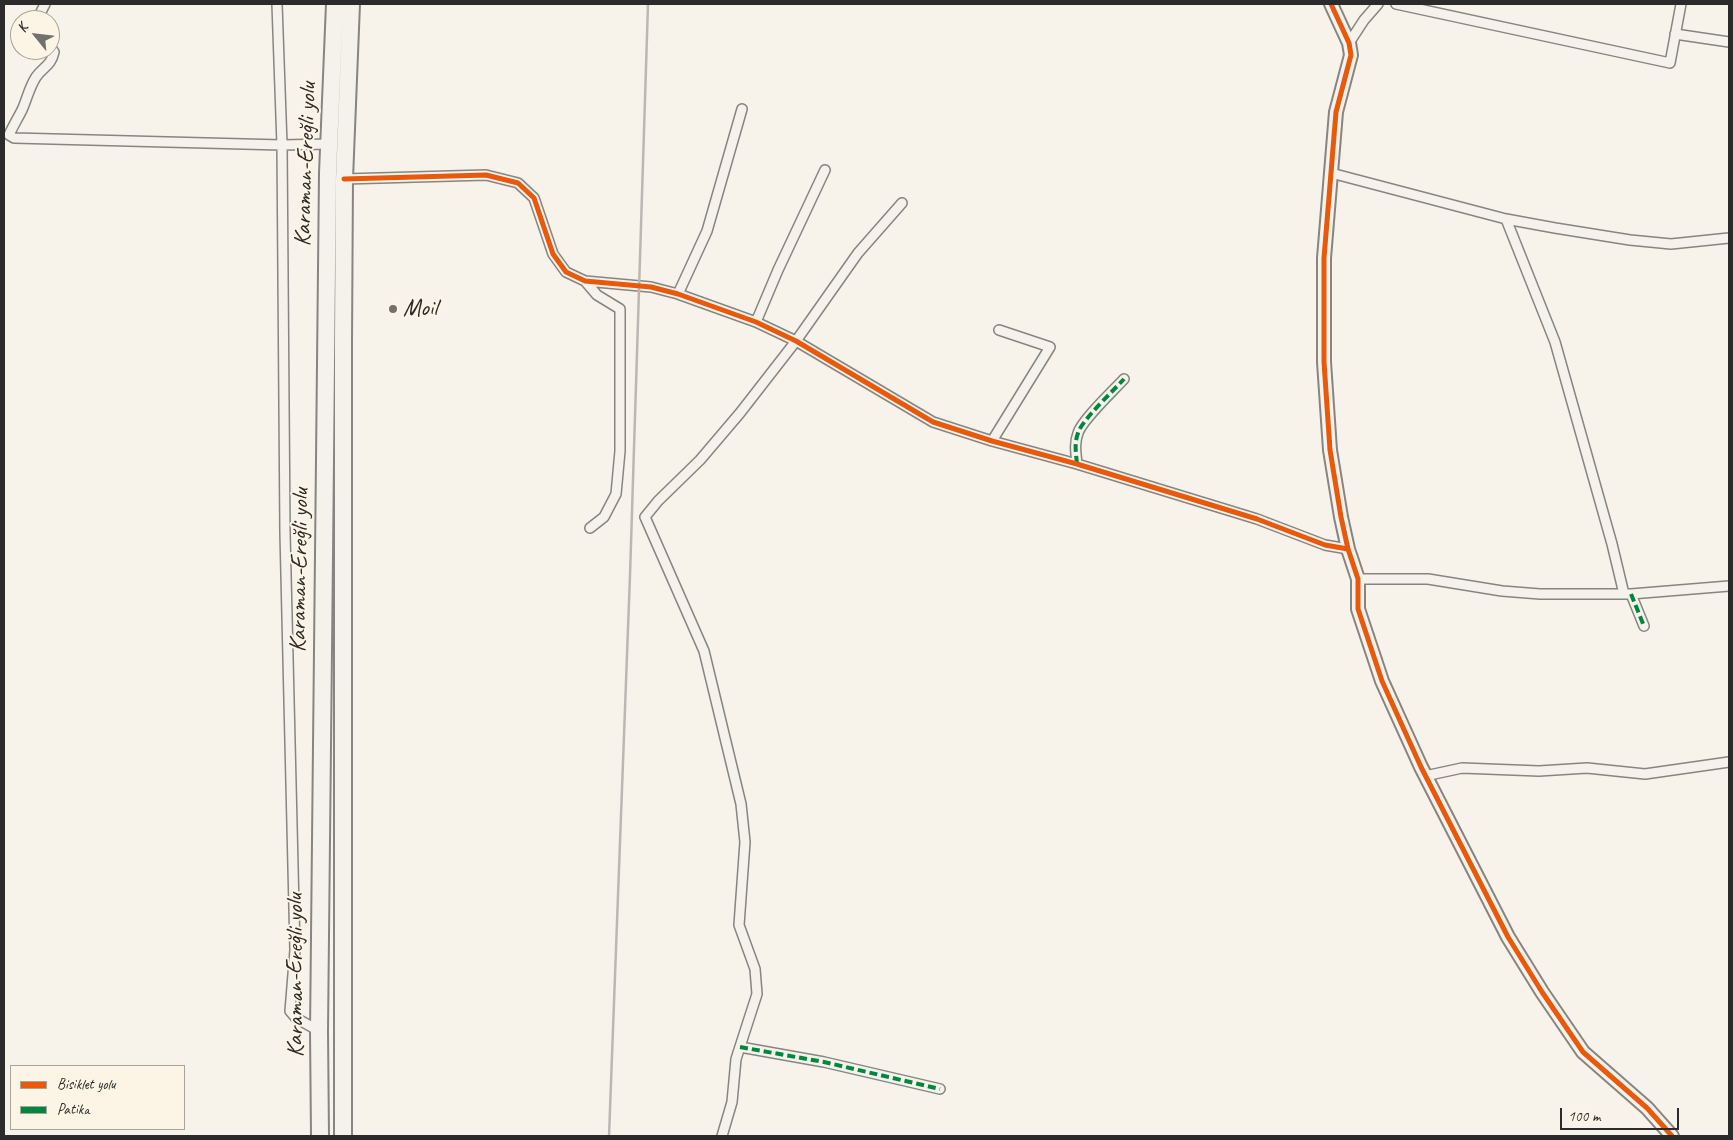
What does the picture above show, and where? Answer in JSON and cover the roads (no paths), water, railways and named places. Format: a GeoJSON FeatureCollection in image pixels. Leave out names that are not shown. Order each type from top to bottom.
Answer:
{"type":"FeatureCollection","features":[{"type":"Feature","properties":{"kind":"highway","name":"Karaman-Ereğli yolu"},"geometry":{"type":"LineString","coordinates":[[320,1136],[319,1031],[329,144],[335,4]]}},
{"type":"Feature","properties":{"kind":"highway","name":"Karaman-Ereğli yolu"},"geometry":{"type":"LineString","coordinates":[[343,1136],[344,179],[351,4]]}},
{"type":"Feature","properties":{"kind":"street"},"geometry":{"type":"LineString","coordinates":[[277,4],[282,145],[285,543],[296,950],[290,1011],[296,1018],[319,1031]]}},
{"type":"Feature","properties":{"kind":"street"},"geometry":{"type":"LineString","coordinates":[[1331,4],[1349,43],[1351,55],[1336,112],[1324,258],[1324,362],[1330,450],[1348,549],[1358,579],[1358,609],[1379,672],[1425,776],[1508,938],[1582,1052],[1647,1108],[1672,1136]]}},
{"type":"Feature","properties":{"kind":"street"},"geometry":{"type":"LineString","coordinates":[[1349,43],[1364,20],[1378,4]]}},
{"type":"Feature","properties":{"kind":"street"},"geometry":{"type":"LineString","coordinates":[[1396,4],[1670,63],[1681,4]]}},
{"type":"Feature","properties":{"kind":"street"},"geometry":{"type":"LineString","coordinates":[[1675,34],[1729,42]]}},
{"type":"Feature","properties":{"kind":"street"},"geometry":{"type":"LineString","coordinates":[[52,60],[42,70],[27,94],[9,135],[14,138],[282,145],[329,144]]}},
{"type":"Feature","properties":{"kind":"street"},"geometry":{"type":"LineString","coordinates":[[678,294],[707,231],[742,110]]}},
{"type":"Feature","properties":{"kind":"street"},"geometry":{"type":"LineString","coordinates":[[756,322],[825,170]]}},
{"type":"Feature","properties":{"kind":"street"},"geometry":{"type":"LineString","coordinates":[[1331,173],[1506,219],[1630,240],[1672,244],[1729,238]]}},
{"type":"Feature","properties":{"kind":"street"},"geometry":{"type":"LineString","coordinates":[[344,179],[486,175],[518,183],[534,198],[552,254],[566,272],[585,281],[651,287],[678,294],[756,322],[796,341],[933,422],[1257,519],[1325,545],[1348,549]]}},
{"type":"Feature","properties":{"kind":"street"},"geometry":{"type":"LineString","coordinates":[[722,1136],[732,1102],[736,1059],[758,994],[755,969],[740,925],[745,842],[741,804],[704,651],[645,517],[658,500],[700,460],[740,412],[796,341],[858,253],[902,203]]}},
{"type":"Feature","properties":{"kind":"street"},"geometry":{"type":"LineString","coordinates":[[1506,219],[1555,342],[1627,594],[1644,626]]}},
{"type":"Feature","properties":{"kind":"street"},"geometry":{"type":"LineString","coordinates":[[585,281],[597,295],[620,309],[620,451],[616,494],[604,517],[590,528]]}},
{"type":"Feature","properties":{"kind":"street"},"geometry":{"type":"LineString","coordinates":[[992,441],[1050,348],[998,330]]}},
{"type":"Feature","properties":{"kind":"street"},"geometry":{"type":"LineString","coordinates":[[1077,464],[1075,446],[1078,431],[1097,407],[1124,379]]}},
{"type":"Feature","properties":{"kind":"street"},"geometry":{"type":"LineString","coordinates":[[1358,579],[1428,579],[1540,594],[1627,594],[1729,586]]}},
{"type":"Feature","properties":{"kind":"street"},"geometry":{"type":"LineString","coordinates":[[1425,776],[1462,768],[1539,771],[1587,768],[1645,774],[1729,762]]}},
{"type":"Feature","properties":{"kind":"street"},"geometry":{"type":"LineString","coordinates":[[740,1047],[824,1062],[940,1089]]}},
{"type":"Feature","properties":{"kind":"railway"},"geometry":{"type":"LineString","coordinates":[[609,1136],[630,575],[648,4]]}},
{"type":"Feature","properties":{"kind":"place","name":"Moil"},"geometry":{"type":"Point","coordinates":[393,309]}}]}
